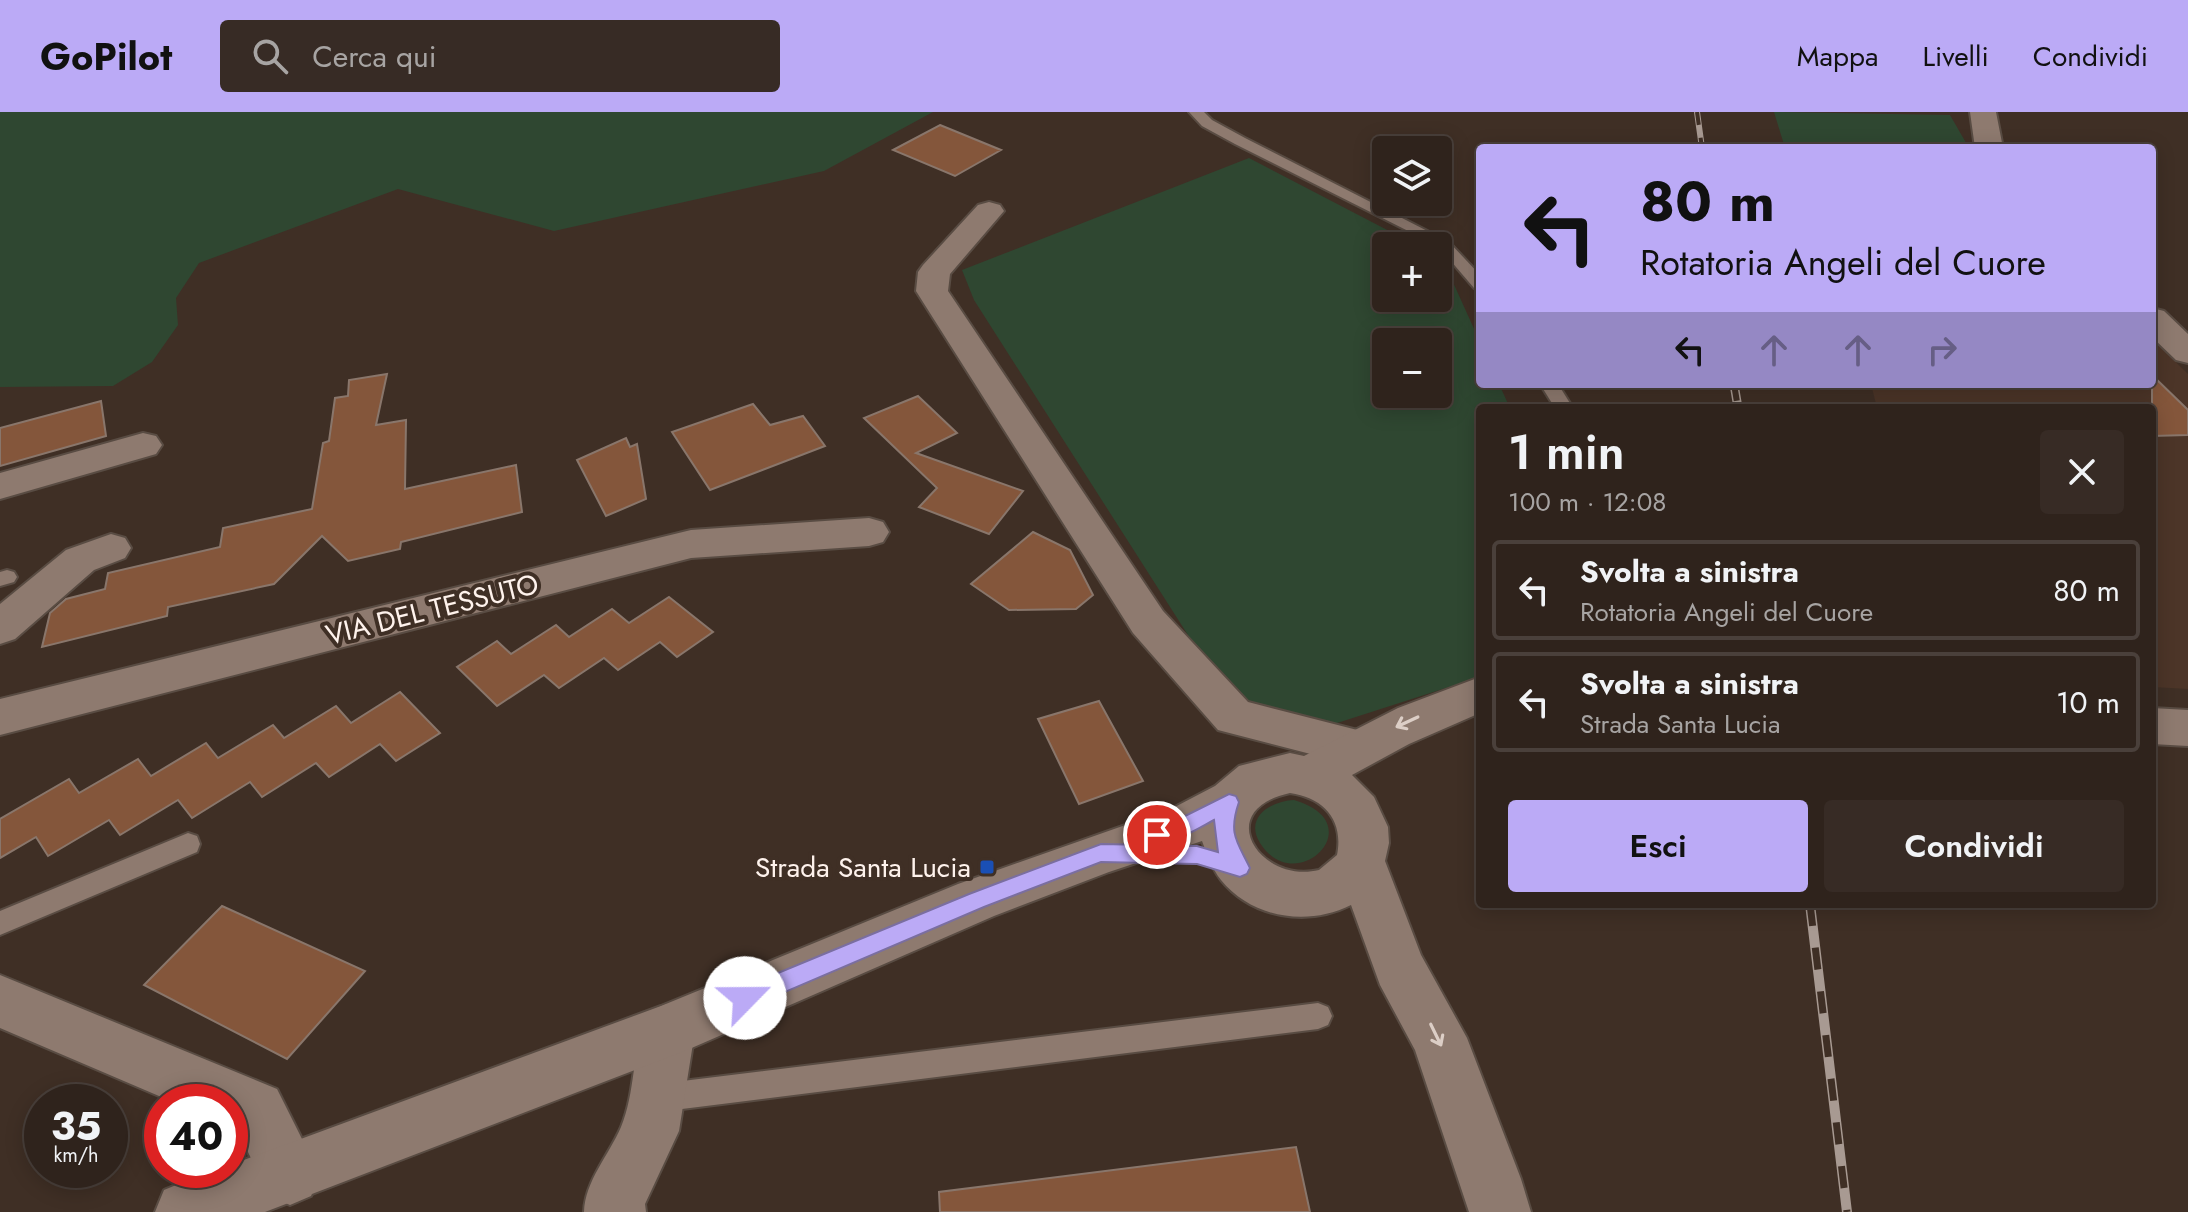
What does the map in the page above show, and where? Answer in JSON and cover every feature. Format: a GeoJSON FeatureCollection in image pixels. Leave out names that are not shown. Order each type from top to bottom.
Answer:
{"type":"FeatureCollection","features":[{"type":"Feature","properties":{"kind":"street"},"geometry":{"type":"LineString","coordinates":[[1983,112],[1988,144]]}},
{"type":"Feature","properties":{"kind":"street"},"geometry":{"type":"LineString","coordinates":[[989,211],[934,272],[932,291],[1148,622],[1234,717],[1357,747]]}},
{"type":"Feature","properties":{"kind":"street"},"geometry":{"type":"LineString","coordinates":[[2156,322],[2188,353]]}},
{"type":"Feature","properties":{"kind":"street"},"geometry":{"type":"LineString","coordinates":[[0,486],[143,445]]}},
{"type":"Feature","properties":{"kind":"street","name":"VIA DEL TESSUTO"},"geometry":{"type":"LineString","coordinates":[[0,717],[691,544],[869,532]]}},
{"type":"Feature","properties":{"kind":"street"},"geometry":{"type":"LineString","coordinates":[[0,628],[80,560],[111,548]]}},
{"type":"Feature","properties":{"kind":"street"},"geometry":{"type":"LineString","coordinates":[[1310,776],[1357,747],[1429,712],[1476,696]]}},
{"type":"Feature","properties":{"kind":"street"},"geometry":{"type":"LineString","coordinates":[[2156,726],[2188,728]]}},
{"type":"Feature","properties":{"kind":"street"},"geometry":{"type":"LineString","coordinates":[[186,1212],[667,1031],[976,900],[1101,853],[1185,826],[1229,802],[1240,790],[1272,774],[1310,776],[1345,796],[1357,811],[1364,828],[1366,846],[1361,863],[1342,884],[1312,895]]}},
{"type":"Feature","properties":{"kind":"street"},"geometry":{"type":"LineString","coordinates":[[1229,802],[1224,818],[1224,835],[1228,852],[1240,868],[1254,881],[1272,890],[1312,895],[1354,920],[1399,967]]}},
{"type":"Feature","properties":{"kind":"street"},"geometry":{"type":"LineString","coordinates":[[1101,853],[1197,855],[1240,868]]}},
{"type":"Feature","properties":{"kind":"street"},"geometry":{"type":"LineString","coordinates":[[1361,863],[1399,967],[1439,1038],[1491,1179],[1500,1212]]}},
{"type":"Feature","properties":{"kind":"street"},"geometry":{"type":"LineString","coordinates":[[0,1001],[257,1109],[290,1175]]}},
{"type":"Feature","properties":{"kind":"street"},"geometry":{"type":"LineString","coordinates":[[615,1212],[615,1201],[650,1131],[667,1031]]}},
{"type":"Feature","properties":{"kind":"lane"},"geometry":{"type":"LineString","coordinates":[[1196,112],[1207,123],[1240,141],[1444,245],[1476,281]]}},
{"type":"Feature","properties":{"kind":"lane"},"geometry":{"type":"LineString","coordinates":[[0,923],[188,844]]}},
{"type":"Feature","properties":{"kind":"lane"},"geometry":{"type":"LineString","coordinates":[[656,1099],[1318,1016]]}},
{"type":"Feature","properties":{"kind":"shaded area"},"geometry":{"type":"Polygon","coordinates":[[[2156,343],[2188,374],[2188,689],[2156,687],[2156,404],[1876,404],[1872,388],[2156,388],[2156,343]]]}},
{"type":"Feature","properties":{"kind":"green space"},"geometry":{"type":"Polygon","coordinates":[[[0,112],[933,112],[824,171],[554,231],[398,189],[199,263],[176,298],[178,325],[152,362],[113,386],[0,387],[0,112]]]}},
{"type":"Feature","properties":{"kind":"green space"},"geometry":{"type":"Polygon","coordinates":[[[1774,112],[1950,115],[1967,144],[1784,144],[1774,112]]]}},
{"type":"Feature","properties":{"kind":"green space"},"geometry":{"type":"Polygon","coordinates":[[[1249,158],[1391,232],[1372,232],[1372,312],[1452,312],[1452,280],[1476,333],[1476,388],[1501,388],[1508,404],[1476,404],[1476,678],[1331,725],[1232,704],[974,300],[962,270],[1249,158]]]}},
{"type":"Feature","properties":{"kind":"green space"},"geometry":{"type":"Polygon","coordinates":[[[1294,800],[1317,811],[1328,824],[1328,839],[1320,852],[1308,861],[1292,864],[1275,858],[1260,843],[1255,825],[1262,812],[1269,807],[1294,800]]]}},
{"type":"Feature","properties":{"kind":"building"},"geometry":{"type":"Polygon","coordinates":[[[940,125],[1001,150],[955,176],[893,150],[940,125]]]}},
{"type":"Feature","properties":{"kind":"building"},"geometry":{"type":"Polygon","coordinates":[[[387,374],[376,425],[406,420],[405,489],[516,465],[522,512],[401,542],[400,549],[348,561],[322,536],[274,584],[168,607],[167,616],[42,647],[50,613],[66,599],[105,589],[108,573],[220,547],[223,528],[312,509],[323,443],[329,441],[335,398],[348,396],[349,380],[387,374]]]}},
{"type":"Feature","properties":{"kind":"building"},"geometry":{"type":"Polygon","coordinates":[[[2156,379],[2188,410],[2188,435],[2156,436],[2156,404],[2152,404],[2152,388],[2156,388],[2156,379]]]}},
{"type":"Feature","properties":{"kind":"building"},"geometry":{"type":"Polygon","coordinates":[[[918,396],[957,433],[916,453],[1023,491],[989,534],[919,507],[937,488],[864,418],[918,396]]]}},
{"type":"Feature","properties":{"kind":"building"},"geometry":{"type":"Polygon","coordinates":[[[101,401],[106,436],[0,466],[0,428],[101,401]]]}},
{"type":"Feature","properties":{"kind":"building"},"geometry":{"type":"Polygon","coordinates":[[[753,404],[770,425],[803,416],[825,446],[710,490],[672,432],[753,404]]]}},
{"type":"Feature","properties":{"kind":"building"},"geometry":{"type":"Polygon","coordinates":[[[626,438],[630,447],[637,444],[646,499],[606,516],[577,460],[626,438]]]}},
{"type":"Feature","properties":{"kind":"building"},"geometry":{"type":"Polygon","coordinates":[[[1033,532],[1070,550],[1093,595],[1076,609],[1009,610],[971,584],[1033,532]]]}},
{"type":"Feature","properties":{"kind":"building"},"geometry":{"type":"Polygon","coordinates":[[[669,597],[713,632],[677,657],[660,642],[618,670],[604,658],[559,688],[544,675],[497,706],[457,667],[497,641],[511,654],[556,625],[569,637],[612,609],[629,623],[669,597]]]}},
{"type":"Feature","properties":{"kind":"building"},"geometry":{"type":"Polygon","coordinates":[[[400,692],[440,733],[396,761],[380,744],[329,777],[316,763],[262,797],[250,782],[192,818],[178,800],[120,835],[109,820],[48,856],[36,837],[0,858],[0,819],[69,779],[79,793],[138,759],[151,776],[206,743],[218,758],[273,725],[284,738],[336,706],[351,723],[400,692]]]}},
{"type":"Feature","properties":{"kind":"building"},"geometry":{"type":"Polygon","coordinates":[[[1099,701],[1143,781],[1079,804],[1038,719],[1099,701]]]}},
{"type":"Feature","properties":{"kind":"building"},"geometry":{"type":"Polygon","coordinates":[[[222,906],[365,971],[287,1059],[144,985],[222,906]]]}},
{"type":"Feature","properties":{"kind":"building"},"geometry":{"type":"Polygon","coordinates":[[[1296,1147],[1310,1212],[940,1212],[939,1192],[1296,1147]]]}},
{"type":"Feature","properties":{"kind":"railway"},"geometry":{"type":"LineString","coordinates":[[1697,112],[1701,144]]}},
{"type":"Feature","properties":{"kind":"railway"},"geometry":{"type":"LineString","coordinates":[[1735,388],[1737,404]]}},
{"type":"Feature","properties":{"kind":"railway"},"geometry":{"type":"LineString","coordinates":[[1810,908],[1847,1212]]}},
{"type":"Feature","properties":{"kind":"place","name":"Strada Santa Lucia"},"geometry":{"type":"Point","coordinates":[987,867]}},
{"type":"Feature","properties":{"kind":"route"},"geometry":{"type":"LineString","coordinates":[[745,998],[976,900],[1101,853],[1197,855],[1240,868],[1228,852],[1224,835],[1224,818],[1229,802],[1185,826],[1157,835]]}}]}
